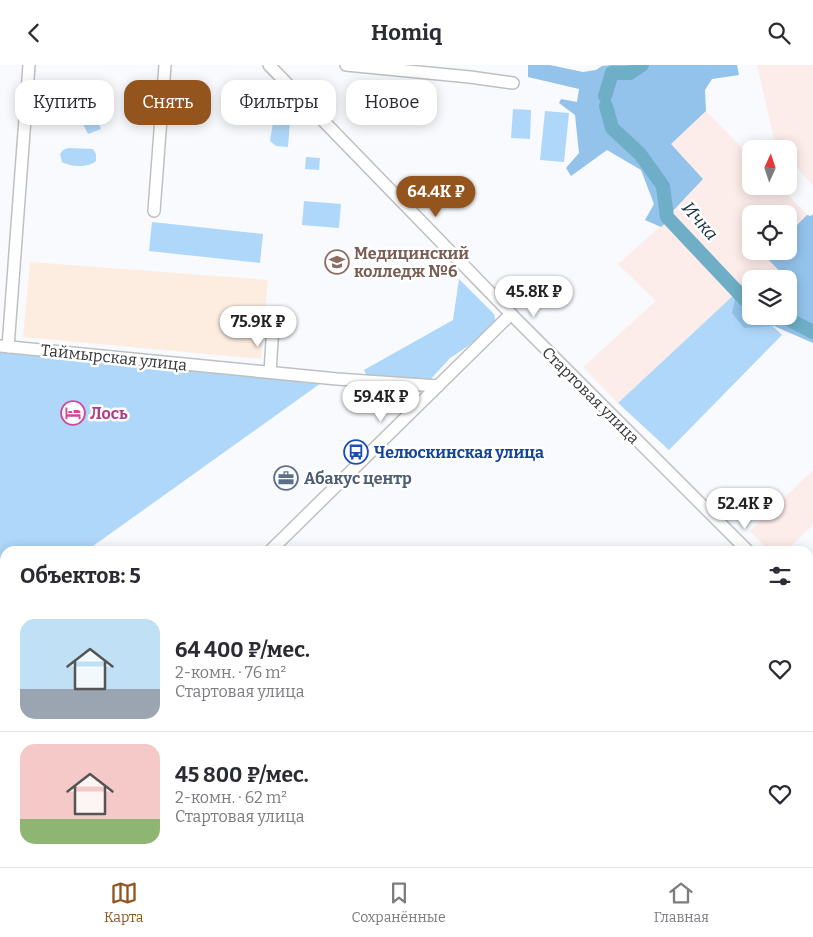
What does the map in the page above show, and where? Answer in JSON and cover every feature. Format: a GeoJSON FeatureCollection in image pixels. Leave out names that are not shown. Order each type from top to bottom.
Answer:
{"type":"FeatureCollection","features":[{"type":"Feature","properties":{"kind":"street"},"geometry":{"type":"LineString","coordinates":[[4,346],[29,65]]}},
{"type":"Feature","properties":{"kind":"street"},"geometry":{"type":"LineString","coordinates":[[154,211],[165,65]]}},
{"type":"Feature","properties":{"kind":"street","name":"Стартовая улица"},"geometry":{"type":"LineString","coordinates":[[269,65],[511,314],[743,546]]}},
{"type":"Feature","properties":{"kind":"street"},"geometry":{"type":"LineString","coordinates":[[346,65],[514,83]]}},
{"type":"Feature","properties":{"kind":"street"},"geometry":{"type":"LineString","coordinates":[[275,546],[511,314]]}},
{"type":"Feature","properties":{"kind":"street"},"geometry":{"type":"LineString","coordinates":[[270,372],[273,326]]}},
{"type":"Feature","properties":{"kind":"street","name":"Таймырская улица"},"geometry":{"type":"LineString","coordinates":[[4,346],[337,379],[438,386]]}},
{"type":"Feature","properties":{"kind":"shaded area"},"geometry":{"type":"Polygon","coordinates":[[[528,65],[550,65],[583,72],[612,65],[737,65],[739,75],[712,79],[705,90],[706,111],[671,144],[703,179],[670,214],[742,286],[742,325],[797,325],[797,270],[778,270],[769,260],[797,260],[797,225],[807,215],[811,216],[813,214],[813,343],[774,326],[744,328],[732,313],[737,291],[669,220],[661,227],[645,220],[654,204],[641,170],[607,150],[571,176],[566,168],[579,153],[575,115],[559,103],[561,99],[577,102],[579,89],[528,77],[528,65]]]}},
{"type":"Feature","properties":{"kind":"shaded area"},"geometry":{"type":"Polygon","coordinates":[[[757,65],[813,65],[813,186],[798,168],[798,140],[774,139],[757,65]]]}},
{"type":"Feature","properties":{"kind":"shaded area"},"geometry":{"type":"Polygon","coordinates":[[[513,109],[531,110],[530,139],[511,138],[513,109]]]}},
{"type":"Feature","properties":{"kind":"shaded area"},"geometry":{"type":"Polygon","coordinates":[[[545,111],[569,113],[564,162],[540,160],[545,111]]]}},
{"type":"Feature","properties":{"kind":"shaded area"},"geometry":{"type":"Polygon","coordinates":[[[706,111],[742,148],[742,195],[788,195],[807,215],[797,225],[797,205],[742,205],[742,260],[769,260],[778,270],[742,270],[742,286],[670,214],[703,179],[671,144],[706,111]]]}},
{"type":"Feature","properties":{"kind":"shaded area"},"geometry":{"type":"Polygon","coordinates":[[[84,125],[100,125],[101,129],[88,134],[84,125]]]}},
{"type":"Feature","properties":{"kind":"shaded area"},"geometry":{"type":"Polygon","coordinates":[[[273,125],[290,125],[288,147],[276,146],[270,141],[273,125]]]}},
{"type":"Feature","properties":{"kind":"shaded area"},"geometry":{"type":"Polygon","coordinates":[[[68,148],[93,149],[96,154],[96,161],[84,166],[65,164],[62,162],[60,154],[68,148]]]}},
{"type":"Feature","properties":{"kind":"shaded area"},"geometry":{"type":"Polygon","coordinates":[[[306,157],[320,158],[319,170],[305,169],[306,157]]]}},
{"type":"Feature","properties":{"kind":"shaded area"},"geometry":{"type":"Polygon","coordinates":[[[304,201],[341,204],[339,228],[302,225],[304,201]]]}},
{"type":"Feature","properties":{"kind":"shaded area"},"geometry":{"type":"Polygon","coordinates":[[[669,219],[737,292],[618,403],[583,367],[656,301],[618,264],[669,219]]]}},
{"type":"Feature","properties":{"kind":"shaded area"},"geometry":{"type":"Polygon","coordinates":[[[152,222],[263,234],[260,263],[149,251],[152,222]]]}},
{"type":"Feature","properties":{"kind":"shaded area"},"geometry":{"type":"Polygon","coordinates":[[[30,262],[268,280],[261,359],[23,337],[30,262]]]}},
{"type":"Feature","properties":{"kind":"shaded area"},"geometry":{"type":"Polygon","coordinates":[[[459,279],[494,314],[496,324],[450,358],[429,381],[367,376],[364,370],[453,320],[459,279]]]}},
{"type":"Feature","properties":{"kind":"shaded area"},"geometry":{"type":"Polygon","coordinates":[[[737,292],[742,301],[742,325],[771,325],[782,335],[669,450],[618,403],[737,292]]]}},
{"type":"Feature","properties":{"kind":"shaded area"},"geometry":{"type":"Polygon","coordinates":[[[0,352],[321,383],[93,546],[0,546],[0,352]]]}},
{"type":"Feature","properties":{"kind":"shaded area"},"geometry":{"type":"Polygon","coordinates":[[[813,470],[813,525],[791,546],[764,546],[750,531],[813,470]]]}},
{"type":"Feature","properties":{"kind":"waterway","name":"Ичка"},"geometry":{"type":"LineString","coordinates":[[605,96],[612,73],[630,73],[642,65]]}},
{"type":"Feature","properties":{"kind":"waterway","name":"Ичка"},"geometry":{"type":"LineString","coordinates":[[606,106],[612,128],[640,154],[663,186],[667,217],[742,297]]}},
{"type":"Feature","properties":{"kind":"waterway","name":"Ичка"},"geometry":{"type":"LineString","coordinates":[[797,324],[813,332]]}},
{"type":"Feature","properties":{"kind":"place","name":"Медицинский колледж №6"},"geometry":{"type":"Point","coordinates":[337,262]}},
{"type":"Feature","properties":{"kind":"place","name":"Лось"},"geometry":{"type":"Point","coordinates":[73,413]}},
{"type":"Feature","properties":{"kind":"place","name":"Челюскинская улица"},"geometry":{"type":"Point","coordinates":[356,452]}},
{"type":"Feature","properties":{"kind":"place","name":"Абакус центр"},"geometry":{"type":"Point","coordinates":[286,478]}}]}
